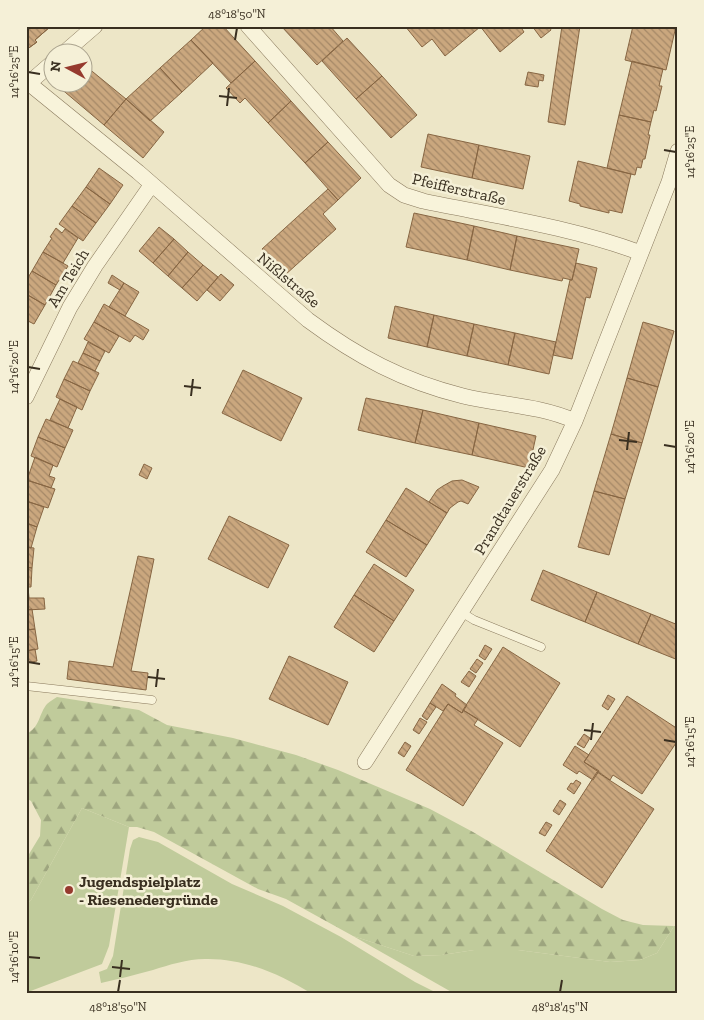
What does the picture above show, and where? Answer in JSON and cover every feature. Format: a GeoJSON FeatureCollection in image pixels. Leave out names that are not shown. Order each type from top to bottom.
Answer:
{"type":"FeatureCollection","features":[{"type":"Feature","properties":{"kind":"street"},"geometry":{"type":"LineString","coordinates":[[77,42],[95,26]]}},
{"type":"Feature","properties":{"kind":"street","name":"Pfeifferstraße"},"geometry":{"type":"LineString","coordinates":[[248,26],[389,185],[404,195],[423,201],[544,226],[626,247],[641,253]]}},
{"type":"Feature","properties":{"kind":"street"},"geometry":{"type":"LineString","coordinates":[[28,82],[42,71]]}},
{"type":"Feature","properties":{"kind":"street","name":"Nißlstraße"},"geometry":{"type":"LineString","coordinates":[[28,82],[152,184],[308,320],[337,341],[381,367],[434,388],[464,396],[537,408],[575,421]]}},
{"type":"Feature","properties":{"kind":"street","name":"Prandtauerstraße"},"geometry":{"type":"LineString","coordinates":[[365,762],[552,470],[575,421],[641,253],[673,183],[678,151]]}},
{"type":"Feature","properties":{"kind":"street","name":"Am Teich"},"geometry":{"type":"LineString","coordinates":[[26,397],[70,308],[95,266],[152,184]]}},
{"type":"Feature","properties":{"kind":"lane"},"geometry":{"type":"LineString","coordinates":[[461,612],[474,620],[541,647]]}},
{"type":"Feature","properties":{"kind":"lane"},"geometry":{"type":"LineString","coordinates":[[26,686],[152,700]]}},
{"type":"Feature","properties":{"kind":"green space"},"geometry":{"type":"Polygon","coordinates":[[[57,697],[139,710],[167,725],[233,738],[296,755],[338,770],[430,809],[473,832],[623,920],[643,925],[674,926],[657,953],[640,960],[610,962],[518,950],[474,950],[442,955],[414,956],[353,936],[286,899],[258,889],[154,832],[137,827],[129,827],[82,808],[31,900],[26,904],[26,859],[40,836],[41,820],[31,801],[26,798],[26,734],[37,724],[47,704],[57,697]]]}},
{"type":"Feature","properties":{"kind":"green space"},"geometry":{"type":"Polygon","coordinates":[[[82,808],[129,827],[109,946],[102,964],[28,992],[26,985],[26,904],[31,900],[82,808]]]}},
{"type":"Feature","properties":{"kind":"green space"},"geometry":{"type":"Polygon","coordinates":[[[139,837],[158,842],[232,884],[283,906],[439,994],[312,994],[287,980],[261,969],[247,964],[219,959],[185,961],[101,983],[99,972],[107,969],[113,956],[130,849],[133,840],[139,837]]]}},
{"type":"Feature","properties":{"kind":"green space"},"geometry":{"type":"Polygon","coordinates":[[[674,926],[678,926],[678,994],[455,994],[353,936],[414,956],[442,955],[474,950],[518,950],[610,962],[640,960],[657,953],[674,926]]]}},
{"type":"Feature","properties":{"kind":"building"},"geometry":{"type":"Polygon","coordinates":[[[26,26],[50,27],[35,40],[37,42],[26,50],[26,26]]]}},
{"type":"Feature","properties":{"kind":"building"},"geometry":{"type":"Polygon","coordinates":[[[26,26],[51,26],[35,40],[37,42],[26,50],[26,26]]]}},
{"type":"Feature","properties":{"kind":"building"},"geometry":{"type":"Polygon","coordinates":[[[206,26],[223,26],[255,61],[231,83],[191,40],[206,26]]]}},
{"type":"Feature","properties":{"kind":"building"},"geometry":{"type":"Polygon","coordinates":[[[330,26],[343,41],[317,65],[282,27],[330,26]]]}},
{"type":"Feature","properties":{"kind":"building"},"geometry":{"type":"Polygon","coordinates":[[[405,26],[480,27],[445,56],[432,39],[422,47],[405,26]]]}},
{"type":"Feature","properties":{"kind":"building"},"geometry":{"type":"Polygon","coordinates":[[[480,26],[520,26],[524,32],[500,52],[480,26]]]}},
{"type":"Feature","properties":{"kind":"building"},"geometry":{"type":"Polygon","coordinates":[[[532,26],[549,26],[551,30],[541,38],[532,26]]]}},
{"type":"Feature","properties":{"kind":"building"},"geometry":{"type":"Polygon","coordinates":[[[562,26],[580,26],[565,125],[548,122],[562,26]]]}},
{"type":"Feature","properties":{"kind":"building"},"geometry":{"type":"Polygon","coordinates":[[[633,26],[676,26],[666,70],[625,60],[633,26]]]}},
{"type":"Feature","properties":{"kind":"building"},"geometry":{"type":"Polygon","coordinates":[[[347,38],[382,76],[356,99],[322,61],[347,38]]]}},
{"type":"Feature","properties":{"kind":"building"},"geometry":{"type":"Polygon","coordinates":[[[191,40],[213,63],[182,92],[160,68],[191,40]]]}},
{"type":"Feature","properties":{"kind":"building"},"geometry":{"type":"Polygon","coordinates":[[[255,61],[291,101],[268,123],[245,98],[240,103],[226,88],[255,61]]]}},
{"type":"Feature","properties":{"kind":"building"},"geometry":{"type":"Polygon","coordinates":[[[632,61],[663,69],[659,86],[662,86],[656,111],[654,110],[651,122],[619,115],[632,61]]]}},
{"type":"Feature","properties":{"kind":"building"},"geometry":{"type":"Polygon","coordinates":[[[160,68],[182,92],[150,121],[126,99],[160,68]]]}},
{"type":"Feature","properties":{"kind":"building"},"geometry":{"type":"Polygon","coordinates":[[[92,71],[126,99],[104,125],[65,92],[92,92],[92,71]]]}},
{"type":"Feature","properties":{"kind":"building"},"geometry":{"type":"Polygon","coordinates":[[[528,72],[544,75],[543,81],[539,80],[538,87],[525,85],[528,72]]]}},
{"type":"Feature","properties":{"kind":"building"},"geometry":{"type":"Polygon","coordinates":[[[382,76],[417,115],[391,138],[356,99],[382,76]]]}},
{"type":"Feature","properties":{"kind":"building"},"geometry":{"type":"Polygon","coordinates":[[[126,99],[164,132],[143,158],[104,125],[126,99]]]}},
{"type":"Feature","properties":{"kind":"building"},"geometry":{"type":"Polygon","coordinates":[[[291,101],[328,142],[305,163],[268,123],[291,101]]]}},
{"type":"Feature","properties":{"kind":"building"},"geometry":{"type":"Polygon","coordinates":[[[619,115],[651,122],[645,159],[643,159],[641,168],[637,167],[635,175],[607,168],[619,115]]]}},
{"type":"Feature","properties":{"kind":"building"},"geometry":{"type":"Polygon","coordinates":[[[428,134],[479,145],[472,178],[421,167],[428,134]]]}},
{"type":"Feature","properties":{"kind":"building"},"geometry":{"type":"Polygon","coordinates":[[[328,142],[361,178],[338,200],[305,163],[328,142]]]}},
{"type":"Feature","properties":{"kind":"building"},"geometry":{"type":"Polygon","coordinates":[[[479,145],[530,156],[523,189],[472,178],[479,145]]]}},
{"type":"Feature","properties":{"kind":"building"},"geometry":{"type":"Polygon","coordinates":[[[578,161],[631,174],[622,213],[609,210],[609,213],[580,206],[580,204],[569,201],[578,161]]]}},
{"type":"Feature","properties":{"kind":"building"},"geometry":{"type":"Polygon","coordinates":[[[99,168],[123,185],[110,204],[86,187],[99,168]]]}},
{"type":"Feature","properties":{"kind":"building"},"geometry":{"type":"Polygon","coordinates":[[[86,187],[110,204],[96,223],[72,206],[86,187]]]}},
{"type":"Feature","properties":{"kind":"building"},"geometry":{"type":"Polygon","coordinates":[[[328,189],[338,200],[323,214],[336,229],[285,275],[262,249],[328,189]]]}},
{"type":"Feature","properties":{"kind":"building"},"geometry":{"type":"Polygon","coordinates":[[[72,206],[96,223],[83,241],[59,224],[72,206]]]}},
{"type":"Feature","properties":{"kind":"building"},"geometry":{"type":"Polygon","coordinates":[[[414,213],[474,226],[467,260],[406,247],[414,213]]]}},
{"type":"Feature","properties":{"kind":"building"},"geometry":{"type":"Polygon","coordinates":[[[474,226],[517,236],[510,270],[467,260],[474,226]]]}},
{"type":"Feature","properties":{"kind":"building"},"geometry":{"type":"Polygon","coordinates":[[[159,227],[174,239],[153,263],[139,251],[159,227]]]}},
{"type":"Feature","properties":{"kind":"building"},"geometry":{"type":"Polygon","coordinates":[[[56,228],[62,233],[65,229],[78,238],[63,263],[43,252],[56,228]]]}},
{"type":"Feature","properties":{"kind":"building"},"geometry":{"type":"Polygon","coordinates":[[[517,236],[579,249],[572,280],[563,278],[562,281],[510,270],[517,236]]]}},
{"type":"Feature","properties":{"kind":"building"},"geometry":{"type":"Polygon","coordinates":[[[174,239],[188,252],[168,276],[153,263],[174,239]]]}},
{"type":"Feature","properties":{"kind":"building"},"geometry":{"type":"Polygon","coordinates":[[[43,252],[68,266],[56,285],[32,271],[43,252]]]}},
{"type":"Feature","properties":{"kind":"building"},"geometry":{"type":"Polygon","coordinates":[[[188,252],[203,265],[182,288],[168,276],[188,252]]]}},
{"type":"Feature","properties":{"kind":"building"},"geometry":{"type":"Polygon","coordinates":[[[576,263],[597,268],[590,298],[586,297],[572,359],[553,355],[570,280],[572,280],[576,263]]]}},
{"type":"Feature","properties":{"kind":"building"},"geometry":{"type":"Polygon","coordinates":[[[203,265],[218,277],[197,301],[182,288],[203,265]]]}},
{"type":"Feature","properties":{"kind":"building"},"geometry":{"type":"Polygon","coordinates":[[[32,271],[56,285],[45,305],[26,294],[26,281],[32,271]]]}},
{"type":"Feature","properties":{"kind":"building"},"geometry":{"type":"Polygon","coordinates":[[[221,274],[234,285],[220,301],[207,290],[221,274]]]}},
{"type":"Feature","properties":{"kind":"building"},"geometry":{"type":"Polygon","coordinates":[[[112,275],[124,283],[120,290],[108,283],[112,275]]]}},
{"type":"Feature","properties":{"kind":"building"},"geometry":{"type":"Polygon","coordinates":[[[124,283],[139,292],[125,316],[109,307],[124,283]]]}},
{"type":"Feature","properties":{"kind":"building"},"geometry":{"type":"Polygon","coordinates":[[[26,294],[45,305],[34,324],[26,320],[26,294]]]}},
{"type":"Feature","properties":{"kind":"building"},"geometry":{"type":"Polygon","coordinates":[[[104,304],[149,330],[143,340],[135,335],[130,342],[94,322],[104,304]]]}},
{"type":"Feature","properties":{"kind":"building"},"geometry":{"type":"Polygon","coordinates":[[[395,306],[434,315],[427,347],[388,338],[395,306]]]}},
{"type":"Feature","properties":{"kind":"building"},"geometry":{"type":"Polygon","coordinates":[[[434,315],[474,324],[467,356],[427,347],[434,315]]]}},
{"type":"Feature","properties":{"kind":"building"},"geometry":{"type":"Polygon","coordinates":[[[94,322],[119,336],[109,353],[84,339],[94,322]]]}},
{"type":"Feature","properties":{"kind":"building"},"geometry":{"type":"Polygon","coordinates":[[[643,322],[674,331],[658,387],[627,378],[643,322]]]}},
{"type":"Feature","properties":{"kind":"building"},"geometry":{"type":"Polygon","coordinates":[[[474,324],[515,333],[508,365],[467,356],[474,324]]]}},
{"type":"Feature","properties":{"kind":"building"},"geometry":{"type":"Polygon","coordinates":[[[515,333],[556,342],[549,374],[508,365],[515,333]]]}},
{"type":"Feature","properties":{"kind":"building"},"geometry":{"type":"Polygon","coordinates":[[[88,342],[105,351],[100,361],[83,353],[88,342]]]}},
{"type":"Feature","properties":{"kind":"building"},"geometry":{"type":"Polygon","coordinates":[[[83,353],[100,361],[95,371],[78,363],[83,353]]]}},
{"type":"Feature","properties":{"kind":"building"},"geometry":{"type":"Polygon","coordinates":[[[73,361],[99,373],[90,391],[64,379],[73,361]]]}},
{"type":"Feature","properties":{"kind":"building"},"geometry":{"type":"Polygon","coordinates":[[[243,370],[302,398],[281,441],[222,413],[243,370]]]}},
{"type":"Feature","properties":{"kind":"building"},"geometry":{"type":"Polygon","coordinates":[[[627,378],[658,387],[642,443],[611,434],[627,378]]]}},
{"type":"Feature","properties":{"kind":"building"},"geometry":{"type":"Polygon","coordinates":[[[64,379],[90,391],[82,410],[56,397],[64,379]]]}},
{"type":"Feature","properties":{"kind":"building"},"geometry":{"type":"Polygon","coordinates":[[[366,398],[423,410],[415,443],[358,430],[366,398]]]}},
{"type":"Feature","properties":{"kind":"building"},"geometry":{"type":"Polygon","coordinates":[[[60,399],[77,407],[68,428],[50,420],[60,399]]]}},
{"type":"Feature","properties":{"kind":"building"},"geometry":{"type":"Polygon","coordinates":[[[423,410],[479,423],[472,455],[415,443],[423,410]]]}},
{"type":"Feature","properties":{"kind":"building"},"geometry":{"type":"Polygon","coordinates":[[[46,419],[73,430],[65,448],[38,437],[46,419]]]}},
{"type":"Feature","properties":{"kind":"building"},"geometry":{"type":"Polygon","coordinates":[[[479,423],[536,436],[529,468],[472,455],[479,423]]]}},
{"type":"Feature","properties":{"kind":"building"},"geometry":{"type":"Polygon","coordinates":[[[611,434],[642,443],[625,499],[594,491],[611,434]]]}},
{"type":"Feature","properties":{"kind":"building"},"geometry":{"type":"Polygon","coordinates":[[[38,437],[65,448],[57,467],[31,456],[38,437]]]}},
{"type":"Feature","properties":{"kind":"building"},"geometry":{"type":"Polygon","coordinates":[[[35,457],[53,465],[49,476],[55,478],[51,488],[27,480],[35,457]]]}},
{"type":"Feature","properties":{"kind":"building"},"geometry":{"type":"Polygon","coordinates":[[[144,464],[152,468],[147,479],[139,475],[144,464]]]}},
{"type":"Feature","properties":{"kind":"building"},"geometry":{"type":"Polygon","coordinates":[[[26,480],[55,489],[48,508],[26,501],[26,480]]]}},
{"type":"Feature","properties":{"kind":"building"},"geometry":{"type":"Polygon","coordinates":[[[462,480],[479,487],[468,504],[461,501],[458,502],[447,513],[429,502],[437,490],[443,486],[452,481],[462,480]]]}},
{"type":"Feature","properties":{"kind":"building"},"geometry":{"type":"Polygon","coordinates":[[[406,488],[447,513],[427,545],[386,520],[406,488]]]}},
{"type":"Feature","properties":{"kind":"building"},"geometry":{"type":"Polygon","coordinates":[[[594,491],[625,499],[609,555],[578,547],[594,491]]]}},
{"type":"Feature","properties":{"kind":"building"},"geometry":{"type":"Polygon","coordinates":[[[26,501],[44,507],[37,527],[26,523],[26,501]]]}},
{"type":"Feature","properties":{"kind":"building"},"geometry":{"type":"Polygon","coordinates":[[[229,516],[289,545],[268,588],[208,559],[229,516]]]}},
{"type":"Feature","properties":{"kind":"building"},"geometry":{"type":"Polygon","coordinates":[[[386,520],[427,545],[406,577],[366,552],[386,520]]]}},
{"type":"Feature","properties":{"kind":"building"},"geometry":{"type":"Polygon","coordinates":[[[26,523],[37,527],[31,548],[26,547],[26,523]]]}},
{"type":"Feature","properties":{"kind":"building"},"geometry":{"type":"Polygon","coordinates":[[[26,547],[34,548],[32,568],[26,567],[26,547]]]}},
{"type":"Feature","properties":{"kind":"building"},"geometry":{"type":"Polygon","coordinates":[[[138,556],[154,559],[131,671],[148,673],[146,690],[67,679],[69,661],[113,667],[138,556]]]}},
{"type":"Feature","properties":{"kind":"building"},"geometry":{"type":"Polygon","coordinates":[[[374,564],[414,590],[394,621],[354,595],[374,564]]]}},
{"type":"Feature","properties":{"kind":"building"},"geometry":{"type":"Polygon","coordinates":[[[26,567],[32,568],[31,587],[26,587],[26,567]]]}},
{"type":"Feature","properties":{"kind":"building"},"geometry":{"type":"Polygon","coordinates":[[[543,570],[597,592],[585,622],[531,600],[543,570]]]}},
{"type":"Feature","properties":{"kind":"building"},"geometry":{"type":"Polygon","coordinates":[[[26,587],[28,587],[29,598],[44,598],[45,609],[26,610],[26,587]]]}},
{"type":"Feature","properties":{"kind":"building"},"geometry":{"type":"Polygon","coordinates":[[[597,592],[651,614],[638,644],[585,622],[597,592]]]}},
{"type":"Feature","properties":{"kind":"building"},"geometry":{"type":"Polygon","coordinates":[[[354,595],[394,621],[374,652],[334,627],[354,595]]]}},
{"type":"Feature","properties":{"kind":"building"},"geometry":{"type":"Polygon","coordinates":[[[32,609],[35,629],[26,630],[26,610],[32,609]]]}},
{"type":"Feature","properties":{"kind":"building"},"geometry":{"type":"Polygon","coordinates":[[[651,614],[678,625],[678,660],[638,644],[651,614]]]}},
{"type":"Feature","properties":{"kind":"building"},"geometry":{"type":"Polygon","coordinates":[[[35,629],[38,649],[26,651],[26,630],[35,629]]]}},
{"type":"Feature","properties":{"kind":"building"},"geometry":{"type":"Polygon","coordinates":[[[485,645],[492,649],[485,660],[479,656],[485,645]]]}},
{"type":"Feature","properties":{"kind":"building"},"geometry":{"type":"Polygon","coordinates":[[[503,647],[560,683],[520,747],[463,710],[503,647]]]}},
{"type":"Feature","properties":{"kind":"building"},"geometry":{"type":"Polygon","coordinates":[[[35,649],[37,661],[26,663],[26,651],[35,649]]]}},
{"type":"Feature","properties":{"kind":"building"},"geometry":{"type":"Polygon","coordinates":[[[289,656],[348,682],[328,725],[269,699],[289,656]]]}},
{"type":"Feature","properties":{"kind":"building"},"geometry":{"type":"Polygon","coordinates":[[[477,659],[483,663],[476,673],[470,669],[477,659]]]}},
{"type":"Feature","properties":{"kind":"building"},"geometry":{"type":"Polygon","coordinates":[[[469,671],[476,676],[469,687],[461,682],[469,671]]]}},
{"type":"Feature","properties":{"kind":"building"},"geometry":{"type":"Polygon","coordinates":[[[442,684],[467,705],[462,713],[448,704],[443,711],[430,703],[442,684]]]}},
{"type":"Feature","properties":{"kind":"building"},"geometry":{"type":"Polygon","coordinates":[[[608,695],[615,699],[608,710],[602,706],[608,695]]]}},
{"type":"Feature","properties":{"kind":"building"},"geometry":{"type":"Polygon","coordinates":[[[627,696],[678,729],[678,740],[642,794],[613,775],[610,780],[584,762],[627,696]]]}},
{"type":"Feature","properties":{"kind":"building"},"geometry":{"type":"Polygon","coordinates":[[[430,703],[436,707],[427,720],[422,716],[430,703]]]}},
{"type":"Feature","properties":{"kind":"building"},"geometry":{"type":"Polygon","coordinates":[[[448,704],[462,713],[463,710],[478,719],[474,725],[503,743],[463,806],[406,770],[448,704]]]}},
{"type":"Feature","properties":{"kind":"building"},"geometry":{"type":"Polygon","coordinates":[[[420,718],[427,722],[419,734],[413,730],[420,718]]]}},
{"type":"Feature","properties":{"kind":"building"},"geometry":{"type":"Polygon","coordinates":[[[584,734],[590,738],[584,748],[577,744],[584,734]]]}},
{"type":"Feature","properties":{"kind":"building"},"geometry":{"type":"Polygon","coordinates":[[[405,742],[411,746],[404,757],[398,753],[405,742]]]}},
{"type":"Feature","properties":{"kind":"building"},"geometry":{"type":"Polygon","coordinates":[[[575,746],[589,755],[584,762],[599,771],[593,780],[579,771],[577,774],[563,765],[575,746]]]}},
{"type":"Feature","properties":{"kind":"building"},"geometry":{"type":"Polygon","coordinates":[[[597,772],[654,809],[602,888],[546,851],[597,772]]]}},
{"type":"Feature","properties":{"kind":"building"},"geometry":{"type":"Polygon","coordinates":[[[576,780],[581,783],[574,794],[567,789],[576,780]]]}},
{"type":"Feature","properties":{"kind":"building"},"geometry":{"type":"Polygon","coordinates":[[[560,800],[566,804],[559,815],[553,811],[560,800]]]}},
{"type":"Feature","properties":{"kind":"building"},"geometry":{"type":"Polygon","coordinates":[[[546,822],[552,825],[545,836],[539,833],[546,822]]]}},
{"type":"Feature","properties":{"kind":"place","name":"Jugendspielplatz - Riesenedergründe"},"geometry":{"type":"Point","coordinates":[69,890]}}]}
